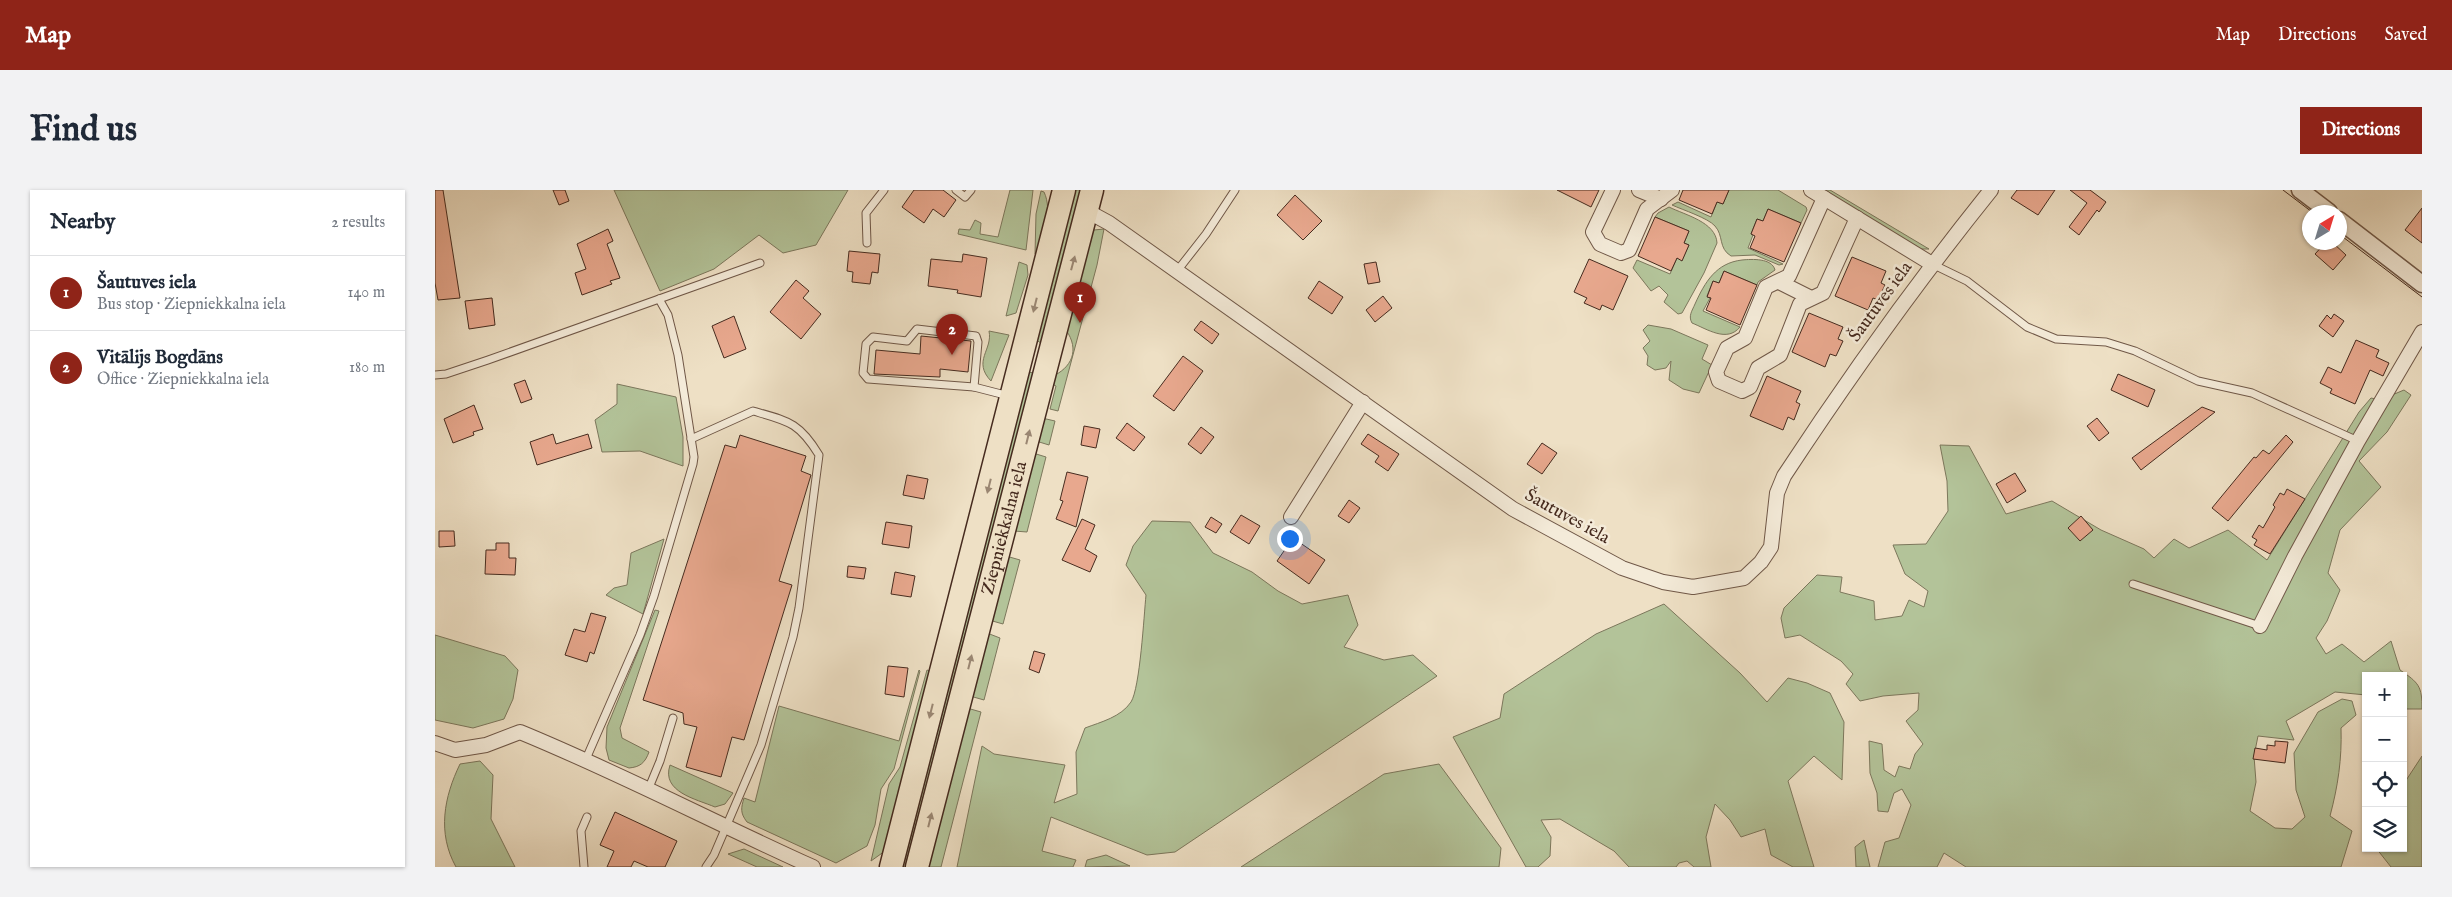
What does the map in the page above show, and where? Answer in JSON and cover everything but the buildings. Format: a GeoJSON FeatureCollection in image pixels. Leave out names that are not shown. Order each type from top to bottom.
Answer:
{"type":"FeatureCollection","features":[{"type":"Feature","properties":{"kind":"highway","name":"Ziepniekkalna iela"},"geometry":{"type":"LineString","coordinates":[[891,867],[1064,190]]}},
{"type":"Feature","properties":{"kind":"highway","name":"Ziepniekkalna iela"},"geometry":{"type":"LineString","coordinates":[[917,867],[1090,201]]}},
{"type":"Feature","properties":{"kind":"highway"},"geometry":{"type":"LineString","coordinates":[[1023,354],[1033,362],[1041,362],[1048,359]]}},
{"type":"Feature","properties":{"kind":"street"},"geometry":{"type":"LineString","coordinates":[[1613,190],[1593,232],[1600,244],[1621,253],[1629,250],[1647,209],[1667,195]]}},
{"type":"Feature","properties":{"kind":"street"},"geometry":{"type":"LineString","coordinates":[[1639,190],[1667,195]]}},
{"type":"Feature","properties":{"kind":"street"},"geometry":{"type":"LineString","coordinates":[[1811,190],[1932,264]]}},
{"type":"Feature","properties":{"kind":"street","name":"Šautuves iela"},"geometry":{"type":"LineString","coordinates":[[1090,201],[1109,223],[1513,510],[1622,568],[1663,582],[1693,588],[1744,578],[1761,562],[1771,547],[1777,493],[1783,476],[1856,368],[1932,264],[1991,190]]}},
{"type":"Feature","properties":{"kind":"street"},"geometry":{"type":"LineString","coordinates":[[2300,190],[2320,205]]}},
{"type":"Feature","properties":{"kind":"street"},"geometry":{"type":"LineString","coordinates":[[1823,198],[1789,276],[1766,287],[1745,338],[1727,348],[1716,372],[1719,381],[1742,391],[1750,387],[1758,368],[1779,355],[1800,304],[1823,293],[1857,218]]}},
{"type":"Feature","properties":{"kind":"street"},"geometry":{"type":"LineString","coordinates":[[2347,226],[2422,284]]}},
{"type":"Feature","properties":{"kind":"street"},"geometry":{"type":"LineString","coordinates":[[1779,282],[1811,298]]}},
{"type":"Feature","properties":{"kind":"street"},"geometry":{"type":"LineString","coordinates":[[2260,626],[2295,556],[2358,441],[2422,332]]}},
{"type":"Feature","properties":{"kind":"street"},"geometry":{"type":"LineString","coordinates":[[1291,517],[1363,402]]}},
{"type":"Feature","properties":{"kind":"street"},"geometry":{"type":"LineString","coordinates":[[435,743],[455,750],[485,745],[520,732],[586,759],[725,828],[813,867]]}},
{"type":"Feature","properties":{"kind":"lane"},"geometry":{"type":"LineString","coordinates":[[867,242],[866,213],[884,190]]}},
{"type":"Feature","properties":{"kind":"lane"},"geometry":{"type":"LineString","coordinates":[[956,190],[965,197],[971,190]]}},
{"type":"Feature","properties":{"kind":"lane"},"geometry":{"type":"LineString","coordinates":[[1177,270],[1206,234],[1235,190]]}},
{"type":"Feature","properties":{"kind":"lane"},"geometry":{"type":"LineString","coordinates":[[435,375],[447,374],[488,360],[760,263]]}},
{"type":"Feature","properties":{"kind":"lane"},"geometry":{"type":"LineString","coordinates":[[1932,264],[1967,281],[2027,327],[2056,339],[2106,342],[2135,351],[2198,381],[2252,393],[2358,441]]}},
{"type":"Feature","properties":{"kind":"lane"},"geometry":{"type":"LineString","coordinates":[[586,759],[640,635],[654,596],[693,464],[678,355],[668,315],[659,299]]}},
{"type":"Feature","properties":{"kind":"lane"},"geometry":{"type":"LineString","coordinates":[[974,387],[978,342],[976,336],[971,334],[917,329],[907,341],[873,337],[866,344],[863,373],[868,379],[974,387],[1012,397]]}},
{"type":"Feature","properties":{"kind":"lane"},"geometry":{"type":"LineString","coordinates":[[691,439],[753,411],[789,422],[807,436],[819,455],[799,608],[793,637],[761,745],[714,854],[706,867]]}},
{"type":"Feature","properties":{"kind":"lane"},"geometry":{"type":"LineString","coordinates":[[2133,584],[2260,626]]}},
{"type":"Feature","properties":{"kind":"lane"},"geometry":{"type":"LineString","coordinates":[[648,790],[660,761],[673,718]]}},
{"type":"Feature","properties":{"kind":"lane"},"geometry":{"type":"LineString","coordinates":[[584,867],[581,831],[587,817]]}},
{"type":"Feature","properties":{"kind":"green space"},"geometry":{"type":"Polygon","coordinates":[[[614,190],[848,190],[816,245],[783,253],[759,235],[714,269],[660,291],[614,190]]]}},
{"type":"Feature","properties":{"kind":"green space"},"geometry":{"type":"Polygon","coordinates":[[[1010,190],[1033,190],[1026,250],[958,234],[959,229],[970,230],[975,220],[981,223],[980,234],[998,237],[1010,190]]]}},
{"type":"Feature","properties":{"kind":"green space"},"geometry":{"type":"Polygon","coordinates":[[[1073,190],[1083,190],[1041,343],[1036,340],[1073,190]]]}},
{"type":"Feature","properties":{"kind":"green space"},"geometry":{"type":"Polygon","coordinates":[[[1729,190],[1778,190],[1806,207],[1807,210],[1801,223],[1768,209],[1763,221],[1757,219],[1748,248],[1783,264],[1779,265],[1755,255],[1731,256],[1724,249],[1718,230],[1712,223],[1672,205],[1678,202],[1711,217],[1717,202],[1723,204],[1729,190]]]}},
{"type":"Feature","properties":{"kind":"green space"},"geometry":{"type":"Polygon","coordinates":[[[1822,190],[1830,190],[1929,249],[1921,249],[1822,190]]]}},
{"type":"Feature","properties":{"kind":"green space"},"geometry":{"type":"Polygon","coordinates":[[[1041,191],[1044,192],[1048,207],[1038,254],[1035,254],[1036,214],[1041,191]]]}},
{"type":"Feature","properties":{"kind":"green space"},"geometry":{"type":"Polygon","coordinates":[[[1669,207],[1706,224],[1715,236],[1717,243],[1704,273],[1682,313],[1678,314],[1664,302],[1668,295],[1659,286],[1651,291],[1633,268],[1637,260],[1670,274],[1677,258],[1682,260],[1689,245],[1684,243],[1689,231],[1655,217],[1658,213],[1669,207]]]}},
{"type":"Feature","properties":{"kind":"green space"},"geometry":{"type":"Polygon","coordinates":[[[1104,229],[1097,265],[1058,411],[1050,409],[1056,386],[1050,383],[1051,377],[1064,369],[1072,358],[1073,345],[1066,330],[1089,236],[1094,230],[1104,229]]]}},
{"type":"Feature","properties":{"kind":"green space"},"geometry":{"type":"Polygon","coordinates":[[[1742,260],[1766,261],[1775,270],[1758,282],[1757,285],[1724,271],[1719,283],[1713,281],[1707,296],[1710,298],[1703,311],[1740,327],[1735,332],[1723,334],[1710,331],[1692,323],[1690,316],[1707,281],[1718,269],[1742,260]]]}},
{"type":"Feature","properties":{"kind":"green space"},"geometry":{"type":"Polygon","coordinates":[[[1019,262],[1027,265],[1028,275],[1016,313],[1006,316],[1019,262]]]}},
{"type":"Feature","properties":{"kind":"green space"},"geometry":{"type":"Polygon","coordinates":[[[1648,325],[1671,329],[1708,345],[1702,359],[1712,365],[1699,393],[1683,389],[1669,380],[1671,361],[1666,368],[1655,370],[1647,365],[1648,356],[1643,348],[1650,341],[1643,330],[1648,325]]]}},
{"type":"Feature","properties":{"kind":"green space"},"geometry":{"type":"Polygon","coordinates":[[[989,331],[1009,335],[991,381],[983,367],[989,331]]]}},
{"type":"Feature","properties":{"kind":"green space"},"geometry":{"type":"Polygon","coordinates":[[[1028,372],[1034,373],[909,867],[899,867],[1028,372]]]}},
{"type":"Feature","properties":{"kind":"green space"},"geometry":{"type":"Polygon","coordinates":[[[617,384],[676,397],[683,437],[683,466],[640,451],[602,452],[595,420],[617,404],[617,384]]]}},
{"type":"Feature","properties":{"kind":"green space"},"geometry":{"type":"Polygon","coordinates":[[[2404,390],[2411,395],[2387,432],[2359,461],[2381,487],[2340,530],[2328,573],[2340,590],[2327,621],[2316,638],[2326,654],[2342,644],[2364,662],[2391,641],[2400,670],[2403,672],[2362,672],[2362,695],[2335,692],[2286,721],[2294,740],[2258,736],[2254,756],[2256,782],[2250,811],[2275,828],[2292,829],[2305,817],[2296,790],[2294,753],[2318,712],[2342,699],[2352,701],[2356,715],[2341,728],[2339,772],[2330,816],[2352,831],[2341,867],[1966,867],[1944,853],[1937,867],[1878,867],[1885,842],[1899,838],[1911,805],[1902,789],[1894,793],[1888,812],[1878,811],[1877,793],[1870,773],[1869,741],[1882,744],[1884,770],[1895,777],[1899,766],[1910,769],[1915,754],[1923,744],[1906,721],[1918,710],[1919,693],[1883,696],[1860,701],[1846,684],[1853,674],[1841,661],[1800,635],[1785,638],[1781,618],[1784,608],[1817,575],[1842,577],[1840,592],[1874,601],[1875,620],[1902,616],[1909,600],[1924,607],[1928,591],[1905,574],[1893,545],[1926,544],[1948,511],[1947,481],[1940,445],[1969,446],[2006,514],[2052,501],[2101,530],[2144,549],[2154,558],[2174,539],[2189,548],[2228,530],[2267,560],[2359,412],[2371,398],[2380,400],[2404,390]]]}},
{"type":"Feature","properties":{"kind":"green space"},"geometry":{"type":"Polygon","coordinates":[[[1042,418],[1055,421],[1049,445],[1036,441],[1042,418]]]}},
{"type":"Feature","properties":{"kind":"green space"},"geometry":{"type":"Polygon","coordinates":[[[1033,453],[1046,457],[1027,532],[1014,531],[1033,453]]]}},
{"type":"Feature","properties":{"kind":"green space"},"geometry":{"type":"Polygon","coordinates":[[[1152,521],[1190,522],[1213,553],[1252,572],[1278,591],[1302,604],[1348,595],[1358,625],[1344,647],[1384,660],[1413,655],[1437,676],[1175,852],[1147,855],[1051,817],[1042,851],[1076,860],[1073,867],[957,867],[982,746],[994,754],[1065,765],[1054,803],[1077,794],[1076,752],[1085,728],[1122,712],[1131,702],[1137,682],[1146,595],[1126,565],[1133,546],[1152,521]]]}},
{"type":"Feature","properties":{"kind":"green space"},"geometry":{"type":"Polygon","coordinates":[[[664,539],[643,614],[606,595],[614,588],[627,585],[631,553],[664,539]]]}},
{"type":"Feature","properties":{"kind":"green space"},"geometry":{"type":"Polygon","coordinates":[[[1006,556],[1020,560],[1003,624],[989,620],[1006,556]]]}},
{"type":"Feature","properties":{"kind":"green space"},"geometry":{"type":"Polygon","coordinates":[[[1664,604],[1740,673],[1767,702],[1788,678],[1807,683],[1830,693],[1844,722],[1842,780],[1814,756],[1788,781],[1814,867],[1793,867],[1771,855],[1765,829],[1741,837],[1730,820],[1715,804],[1706,837],[1711,867],[1694,867],[1687,861],[1679,863],[1676,867],[1629,867],[1614,851],[1560,819],[1541,820],[1551,837],[1550,856],[1538,867],[1526,867],[1453,737],[1500,718],[1504,694],[1596,634],[1664,604]]]}},
{"type":"Feature","properties":{"kind":"green space"},"geometry":{"type":"Polygon","coordinates":[[[655,610],[659,611],[620,728],[622,738],[649,752],[642,764],[629,768],[609,760],[606,748],[607,727],[655,610]]]}},
{"type":"Feature","properties":{"kind":"green space"},"geometry":{"type":"Polygon","coordinates":[[[987,633],[1000,638],[984,700],[970,696],[987,633]]]}},
{"type":"Feature","properties":{"kind":"green space"},"geometry":{"type":"Polygon","coordinates":[[[435,635],[505,656],[518,670],[513,699],[504,719],[473,728],[435,720],[435,635]]]}},
{"type":"Feature","properties":{"kind":"green space"},"geometry":{"type":"Polygon","coordinates":[[[919,670],[894,769],[881,789],[875,825],[867,846],[836,863],[747,822],[742,813],[744,798],[755,802],[779,706],[899,741],[919,670]]]}},
{"type":"Feature","properties":{"kind":"green space"},"geometry":{"type":"Polygon","coordinates":[[[927,670],[933,672],[885,851],[871,861],[889,784],[900,767],[927,670]]]}},
{"type":"Feature","properties":{"kind":"green space"},"geometry":{"type":"Polygon","coordinates":[[[2407,675],[2420,690],[2422,709],[2407,709],[2407,675]]]}},
{"type":"Feature","properties":{"kind":"green space"},"geometry":{"type":"Polygon","coordinates":[[[967,708],[981,712],[941,867],[926,867],[967,708]]]}},
{"type":"Feature","properties":{"kind":"green space"},"geometry":{"type":"Polygon","coordinates":[[[2422,756],[2422,867],[2391,867],[2379,852],[2407,852],[2407,779],[2422,756]]]}},
{"type":"Feature","properties":{"kind":"green space"},"geometry":{"type":"Polygon","coordinates":[[[480,761],[493,775],[491,819],[515,867],[456,867],[450,854],[446,841],[445,815],[450,789],[460,764],[480,761]]]}},
{"type":"Feature","properties":{"kind":"green space"},"geometry":{"type":"Polygon","coordinates":[[[1439,764],[1501,848],[1499,867],[1241,867],[1384,774],[1439,764]]]}},
{"type":"Feature","properties":{"kind":"green space"},"geometry":{"type":"Polygon","coordinates":[[[670,765],[733,793],[725,804],[715,807],[690,797],[675,788],[671,782],[669,774],[670,765]]]}},
{"type":"Feature","properties":{"kind":"green space"},"geometry":{"type":"Polygon","coordinates":[[[1864,840],[1870,867],[1856,867],[1855,847],[1864,840]]]}},
{"type":"Feature","properties":{"kind":"green space"},"geometry":{"type":"Polygon","coordinates":[[[744,849],[783,867],[757,867],[728,854],[744,849]]]}},
{"type":"Feature","properties":{"kind":"green space"},"geometry":{"type":"Polygon","coordinates":[[[1106,855],[1130,866],[1085,867],[1087,860],[1106,855]]]}},
{"type":"Feature","properties":{"kind":"tram line"},"geometry":{"type":"LineString","coordinates":[[2283,190],[2303,205]]}},
{"type":"Feature","properties":{"kind":"tram line"},"geometry":{"type":"LineString","coordinates":[[2347,240],[2422,297]]}},
{"type":"Feature","properties":{"kind":"place","name":"Šautuves iela"},"geometry":{"type":"Point","coordinates":[1080,323]}},
{"type":"Feature","properties":{"kind":"place","name":"Vitālijs Bogdāns"},"geometry":{"type":"Point","coordinates":[952,355]}}]}
